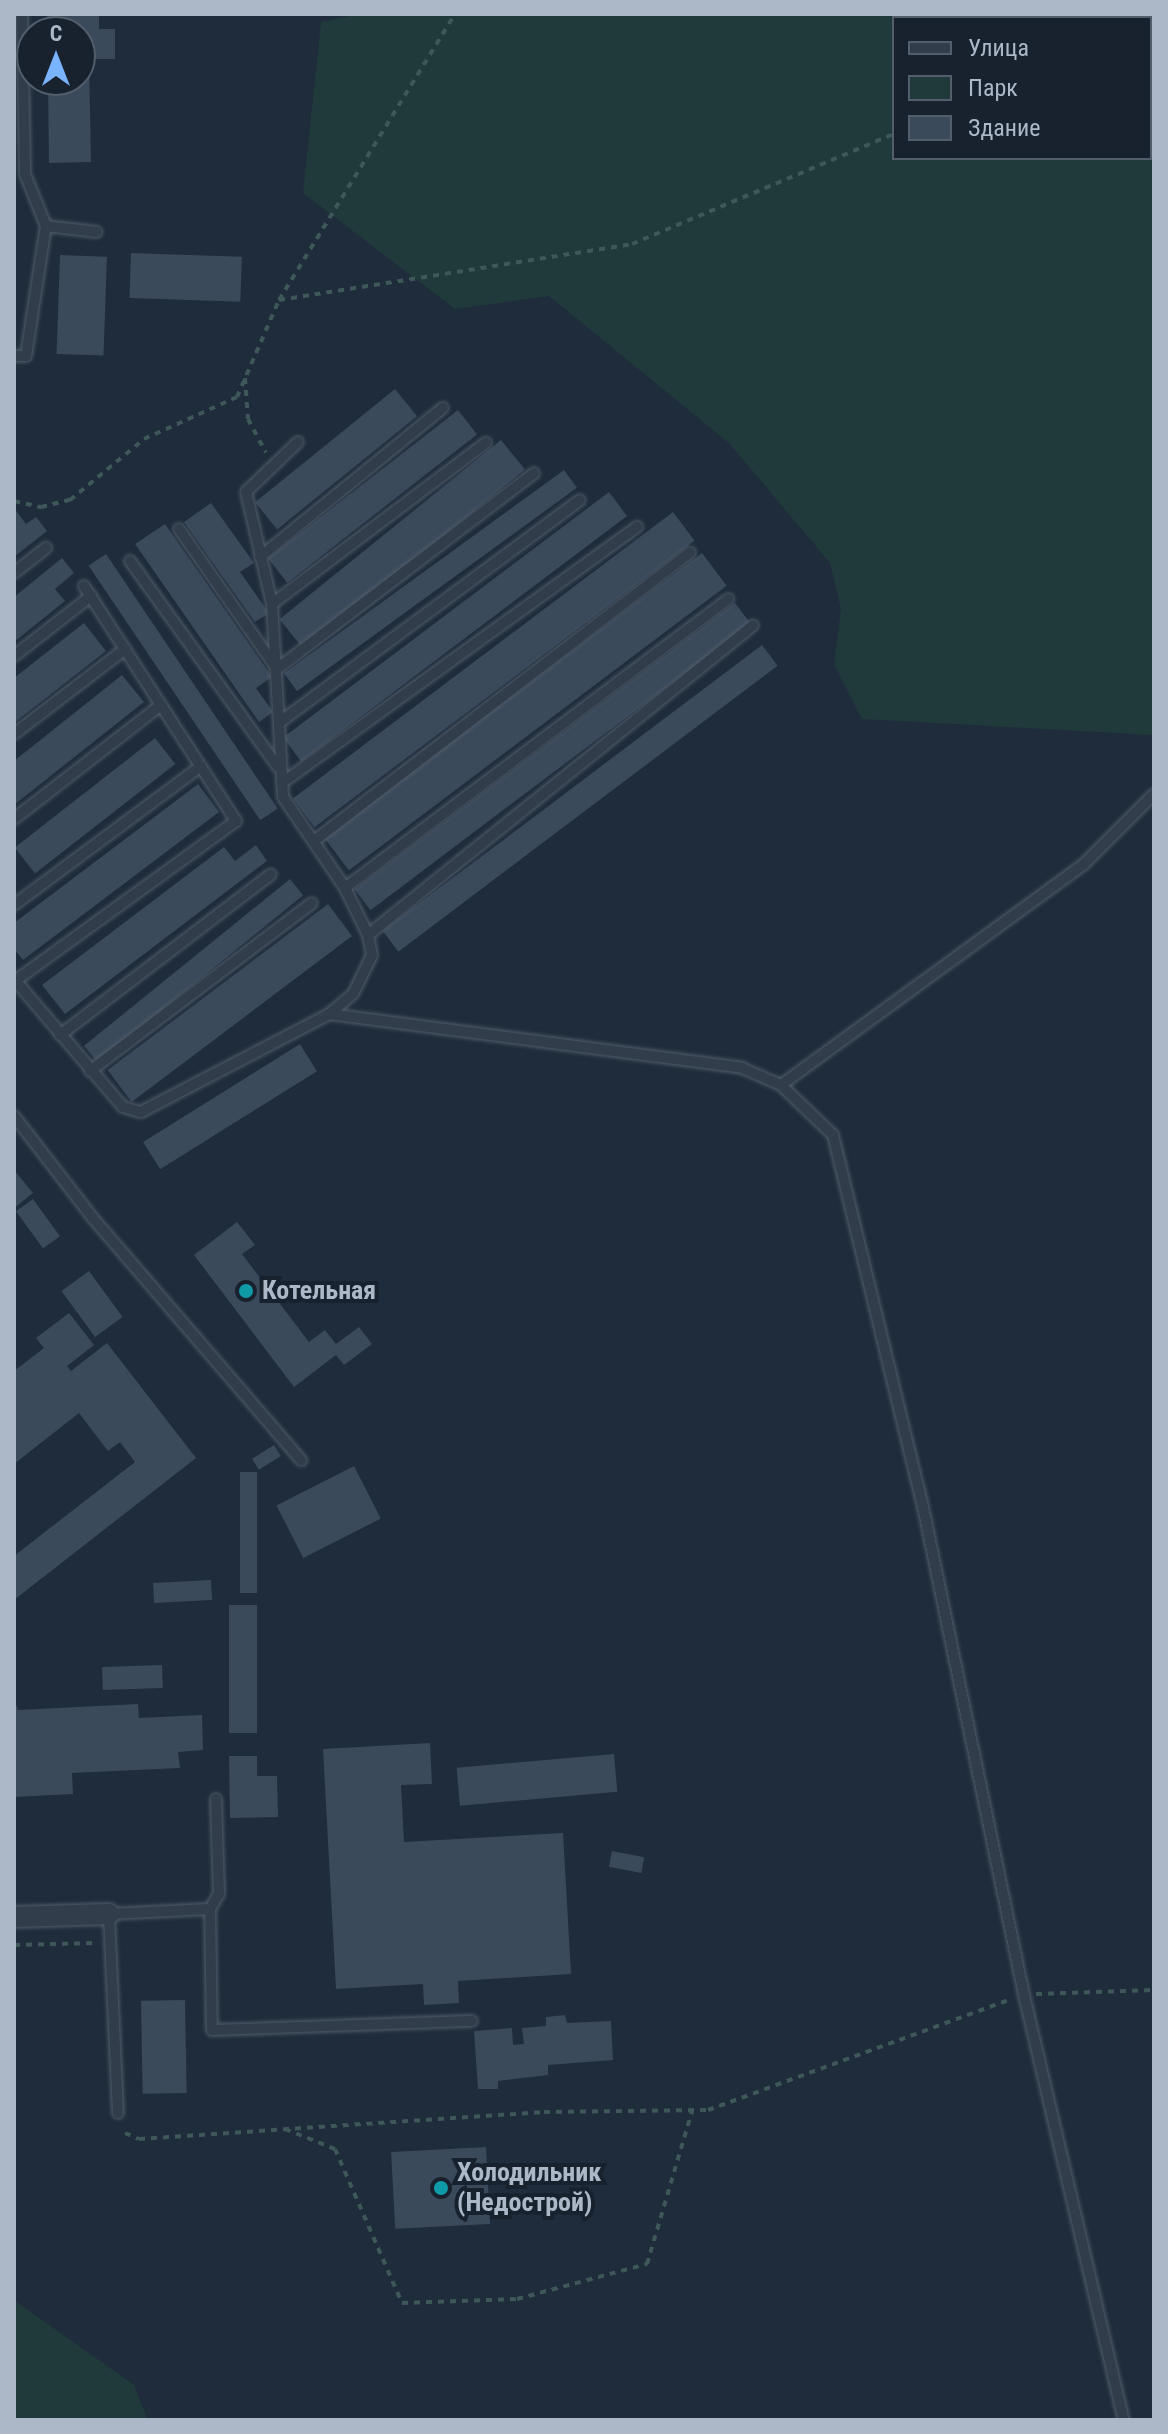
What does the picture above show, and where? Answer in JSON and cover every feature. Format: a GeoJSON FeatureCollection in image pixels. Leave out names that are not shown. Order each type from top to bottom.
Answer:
{"type":"FeatureCollection","features":[{"type":"Feature","properties":{"kind":"street"},"geometry":{"type":"LineString","coordinates":[[14,1917],[109,1914]]}},
{"type":"Feature","properties":{"kind":"lane"},"geometry":{"type":"LineString","coordinates":[[14,356],[26,356],[46,226],[25,174],[22,14]]}},
{"type":"Feature","properties":{"kind":"lane"},"geometry":{"type":"LineString","coordinates":[[46,226],[97,232]]}},
{"type":"Feature","properties":{"kind":"lane"},"geometry":{"type":"LineString","coordinates":[[260,557],[443,408]]}},
{"type":"Feature","properties":{"kind":"lane"},"geometry":{"type":"LineString","coordinates":[[84,586],[236,821],[15,980],[123,1107],[141,1112],[329,1014],[353,994],[369,971],[368,935],[345,888],[283,797],[279,768],[280,722],[272,604],[246,492],[298,442]]}},
{"type":"Feature","properties":{"kind":"lane"},"geometry":{"type":"LineString","coordinates":[[272,604],[486,443]]}},
{"type":"Feature","properties":{"kind":"lane"},"geometry":{"type":"LineString","coordinates":[[277,669],[534,473]]}},
{"type":"Feature","properties":{"kind":"lane"},"geometry":{"type":"LineString","coordinates":[[280,722],[580,500]]}},
{"type":"Feature","properties":{"kind":"lane"},"geometry":{"type":"LineString","coordinates":[[282,783],[637,527]]}},
{"type":"Feature","properties":{"kind":"lane"},"geometry":{"type":"LineString","coordinates":[[179,529],[277,669]]}},
{"type":"Feature","properties":{"kind":"lane"},"geometry":{"type":"LineString","coordinates":[[14,573],[46,548]]}},
{"type":"Feature","properties":{"kind":"lane"},"geometry":{"type":"LineString","coordinates":[[314,841],[690,553]]}},
{"type":"Feature","properties":{"kind":"lane"},"geometry":{"type":"LineString","coordinates":[[130,561],[279,768]]}},
{"type":"Feature","properties":{"kind":"lane"},"geometry":{"type":"LineString","coordinates":[[14,656],[91,596]]}},
{"type":"Feature","properties":{"kind":"lane"},"geometry":{"type":"LineString","coordinates":[[345,888],[728,599]]}},
{"type":"Feature","properties":{"kind":"lane"},"geometry":{"type":"LineString","coordinates":[[368,935],[753,625]]}},
{"type":"Feature","properties":{"kind":"lane"},"geometry":{"type":"LineString","coordinates":[[14,734],[125,649]]}},
{"type":"Feature","properties":{"kind":"lane"},"geometry":{"type":"LineString","coordinates":[[14,819],[161,705]]}},
{"type":"Feature","properties":{"kind":"lane"},"geometry":{"type":"LineString","coordinates":[[14,905],[201,766]]}},
{"type":"Feature","properties":{"kind":"lane"},"geometry":{"type":"LineString","coordinates":[[781,1085],[1084,864],[1154,794]]}},
{"type":"Feature","properties":{"kind":"lane"},"geometry":{"type":"LineString","coordinates":[[60,1035],[271,874]]}},
{"type":"Feature","properties":{"kind":"lane"},"geometry":{"type":"LineString","coordinates":[[90,1071],[312,903]]}},
{"type":"Feature","properties":{"kind":"lane"},"geometry":{"type":"LineString","coordinates":[[329,1014],[742,1068],[781,1085],[833,1135],[922,1502],[1024,1995],[1124,2420]]}},
{"type":"Feature","properties":{"kind":"lane"},"geometry":{"type":"LineString","coordinates":[[14,1116],[92,1217],[301,1460]]}},
{"type":"Feature","properties":{"kind":"lane"},"geometry":{"type":"LineString","coordinates":[[216,1799],[219,1894],[210,1909],[212,2030],[472,2021]]}},
{"type":"Feature","properties":{"kind":"lane"},"geometry":{"type":"LineString","coordinates":[[118,2113],[109,1914],[210,1909]]}},
{"type":"Feature","properties":{"kind":"path"},"geometry":{"type":"LineString","coordinates":[[14,501],[41,507],[70,500],[144,439],[237,397],[279,300],[455,14]]}},
{"type":"Feature","properties":{"kind":"path"},"geometry":{"type":"LineString","coordinates":[[279,300],[632,244],[892,135]]}},
{"type":"Feature","properties":{"kind":"path"},"geometry":{"type":"LineString","coordinates":[[245,376],[248,419],[274,465]]}},
{"type":"Feature","properties":{"kind":"path"},"geometry":{"type":"LineString","coordinates":[[14,1945],[110,1943]]}},
{"type":"Feature","properties":{"kind":"path"},"geometry":{"type":"LineString","coordinates":[[125,2133],[139,2139],[544,2112],[708,2110],[1024,1995],[1154,1990]]}},
{"type":"Feature","properties":{"kind":"path"},"geometry":{"type":"LineString","coordinates":[[282,2128],[335,2149],[402,2303],[517,2299],[647,2264],[692,2110]]}},
{"type":"Feature","properties":{"kind":"green space"},"geometry":{"type":"Polygon","coordinates":[[[358,14],[1154,14],[1154,735],[862,719],[834,664],[841,609],[830,563],[729,443],[549,296],[455,309],[303,193],[321,22],[358,14]]]}},
{"type":"Feature","properties":{"kind":"green space"},"geometry":{"type":"Polygon","coordinates":[[[14,2300],[134,2385],[148,2420],[14,2420],[14,2300]]]}},
{"type":"Feature","properties":{"kind":"building"},"geometry":{"type":"Polygon","coordinates":[[[99,14],[99,29],[115,29],[115,59],[96,59],[96,16],[47,16],[99,14]]]}},
{"type":"Feature","properties":{"kind":"building"},"geometry":{"type":"Polygon","coordinates":[[[48,96],[90,96],[91,162],[49,163],[48,96]]]}},
{"type":"Feature","properties":{"kind":"building"},"geometry":{"type":"Polygon","coordinates":[[[131,253],[242,257],[240,302],[129,298],[131,253]]]}},
{"type":"Feature","properties":{"kind":"building"},"geometry":{"type":"Polygon","coordinates":[[[60,255],[107,257],[104,356],[57,354],[60,255]]]}},
{"type":"Feature","properties":{"kind":"building"},"geometry":{"type":"Polygon","coordinates":[[[395,389],[417,416],[277,529],[255,502],[395,389]]]}},
{"type":"Feature","properties":{"kind":"building"},"geometry":{"type":"Polygon","coordinates":[[[458,410],[477,434],[287,583],[268,558],[458,410]]]}},
{"type":"Feature","properties":{"kind":"building"},"geometry":{"type":"Polygon","coordinates":[[[501,440],[525,470],[303,649],[280,619],[501,440]]]}},
{"type":"Feature","properties":{"kind":"building"},"geometry":{"type":"Polygon","coordinates":[[[564,470],[577,488],[297,691],[284,673],[564,470]]]}},
{"type":"Feature","properties":{"kind":"building"},"geometry":{"type":"Polygon","coordinates":[[[609,492],[627,516],[301,761],[283,738],[609,492]]]}},
{"type":"Feature","properties":{"kind":"building"},"geometry":{"type":"Polygon","coordinates":[[[211,503],[254,563],[240,572],[269,613],[255,622],[184,522],[211,503]]]}},
{"type":"Feature","properties":{"kind":"building"},"geometry":{"type":"Polygon","coordinates":[[[14,508],[26,524],[36,517],[47,531],[14,557],[14,508]]]}},
{"type":"Feature","properties":{"kind":"building"},"geometry":{"type":"Polygon","coordinates":[[[673,512],[695,541],[315,827],[293,798],[673,512]]]}},
{"type":"Feature","properties":{"kind":"building"},"geometry":{"type":"Polygon","coordinates":[[[165,524],[272,677],[256,688],[273,712],[259,722],[135,544],[165,524]]]}},
{"type":"Feature","properties":{"kind":"building"},"geometry":{"type":"Polygon","coordinates":[[[702,553],[727,586],[349,870],[324,838],[702,553]]]}},
{"type":"Feature","properties":{"kind":"building"},"geometry":{"type":"Polygon","coordinates":[[[106,554],[278,809],[260,820],[89,566],[106,554]]]}},
{"type":"Feature","properties":{"kind":"building"},"geometry":{"type":"Polygon","coordinates":[[[62,558],[74,573],[55,589],[65,601],[14,642],[14,597],[62,558]]]}},
{"type":"Feature","properties":{"kind":"building"},"geometry":{"type":"Polygon","coordinates":[[[735,603],[751,624],[370,910],[355,889],[735,603]]]}},
{"type":"Feature","properties":{"kind":"building"},"geometry":{"type":"Polygon","coordinates":[[[84,623],[106,651],[14,723],[14,678],[84,623]]]}},
{"type":"Feature","properties":{"kind":"building"},"geometry":{"type":"Polygon","coordinates":[[[762,645],[778,666],[398,952],[383,931],[762,645]]]}},
{"type":"Feature","properties":{"kind":"building"},"geometry":{"type":"Polygon","coordinates":[[[122,675],[144,702],[14,805],[14,761],[122,675]]]}},
{"type":"Feature","properties":{"kind":"building"},"geometry":{"type":"Polygon","coordinates":[[[155,738],[175,764],[35,874],[15,848],[155,738]]]}},
{"type":"Feature","properties":{"kind":"building"},"geometry":{"type":"Polygon","coordinates":[[[198,784],[219,812],[23,960],[14,949],[14,923],[198,784]]]}},
{"type":"Feature","properties":{"kind":"building"},"geometry":{"type":"Polygon","coordinates":[[[256,845],[267,861],[65,1014],[42,985],[224,847],[235,861],[256,845]]]}},
{"type":"Feature","properties":{"kind":"building"},"geometry":{"type":"Polygon","coordinates":[[[290,879],[303,895],[97,1062],[84,1046],[290,879]]]}},
{"type":"Feature","properties":{"kind":"building"},"geometry":{"type":"Polygon","coordinates":[[[328,904],[352,936],[132,1102],[108,1070],[328,904]]]}},
{"type":"Feature","properties":{"kind":"building"},"geometry":{"type":"Polygon","coordinates":[[[300,1044],[317,1071],[160,1169],[143,1142],[300,1044]]]}},
{"type":"Feature","properties":{"kind":"building"},"geometry":{"type":"Polygon","coordinates":[[[14,1170],[33,1193],[14,1208],[14,1170]]]}},
{"type":"Feature","properties":{"kind":"building"},"geometry":{"type":"Polygon","coordinates":[[[33,1199],[60,1236],[43,1249],[16,1211],[33,1199]]]}},
{"type":"Feature","properties":{"kind":"building","name":"Котельная"},"geometry":{"type":"Polygon","coordinates":[[[237,1222],[255,1245],[242,1254],[309,1342],[325,1330],[336,1344],[359,1327],[372,1344],[344,1365],[336,1355],[294,1387],[194,1255],[237,1222]]]}},
{"type":"Feature","properties":{"kind":"building"},"geometry":{"type":"Polygon","coordinates":[[[89,1271],[123,1317],[95,1337],[61,1291],[89,1271]]]}},
{"type":"Feature","properties":{"kind":"building"},"geometry":{"type":"Polygon","coordinates":[[[69,1313],[94,1345],[67,1366],[71,1371],[107,1343],[196,1458],[14,1600],[14,1556],[135,1462],[120,1442],[108,1451],[79,1413],[14,1464],[14,1371],[44,1348],[36,1338],[69,1313]]]}},
{"type":"Feature","properties":{"kind":"building"},"geometry":{"type":"Polygon","coordinates":[[[274,1445],[281,1456],[259,1470],[252,1459],[274,1445]]]}},
{"type":"Feature","properties":{"kind":"building"},"geometry":{"type":"Polygon","coordinates":[[[354,1466],[381,1519],[303,1558],[276,1505],[354,1466]]]}},
{"type":"Feature","properties":{"kind":"building"},"geometry":{"type":"Polygon","coordinates":[[[240,1472],[257,1472],[257,1593],[240,1593],[240,1472]]]}},
{"type":"Feature","properties":{"kind":"building"},"geometry":{"type":"Polygon","coordinates":[[[211,1580],[212,1600],[154,1603],[153,1583],[211,1580]]]}},
{"type":"Feature","properties":{"kind":"building"},"geometry":{"type":"Polygon","coordinates":[[[229,1605],[257,1605],[257,1733],[229,1733],[229,1605]]]}},
{"type":"Feature","properties":{"kind":"building"},"geometry":{"type":"Polygon","coordinates":[[[162,1665],[163,1688],[103,1690],[102,1667],[162,1665]]]}},
{"type":"Feature","properties":{"kind":"building"},"geometry":{"type":"Polygon","coordinates":[[[14,1699],[18,1710],[138,1704],[139,1718],[202,1715],[203,1750],[178,1752],[180,1768],[72,1773],[73,1794],[14,1797],[14,1699]]]}},
{"type":"Feature","properties":{"kind":"building"},"geometry":{"type":"Polygon","coordinates":[[[430,1743],[432,1784],[401,1785],[404,1842],[563,1833],[571,1974],[458,1981],[459,2003],[424,2005],[423,1984],[336,1989],[323,1749],[430,1743]]]}},
{"type":"Feature","properties":{"kind":"building"},"geometry":{"type":"Polygon","coordinates":[[[614,1754],[617,1792],[460,1806],[457,1768],[614,1754]]]}},
{"type":"Feature","properties":{"kind":"building"},"geometry":{"type":"Polygon","coordinates":[[[229,1756],[257,1756],[257,1776],[277,1776],[278,1817],[230,1818],[229,1756]]]}},
{"type":"Feature","properties":{"kind":"building"},"geometry":{"type":"Polygon","coordinates":[[[612,1851],[644,1857],[641,1873],[609,1867],[612,1851]]]}},
{"type":"Feature","properties":{"kind":"building"},"geometry":{"type":"Polygon","coordinates":[[[185,2000],[187,2093],[143,2094],[141,2001],[185,2000]]]}},
{"type":"Feature","properties":{"kind":"building"},"geometry":{"type":"Polygon","coordinates":[[[565,2015],[567,2023],[611,2021],[613,2060],[548,2065],[548,2075],[498,2081],[498,2089],[478,2089],[474,2031],[512,2028],[513,2045],[524,2044],[522,2028],[546,2026],[546,2017],[565,2015]]]}},
{"type":"Feature","properties":{"kind":"building","name":"Холодильник (Недострой)"},"geometry":{"type":"Polygon","coordinates":[[[486,2147],[490,2224],[395,2229],[391,2152],[486,2147]]]}},
{"type":"Feature","properties":{"kind":"place","name":"Котельная"},"geometry":{"type":"Point","coordinates":[246,1291]}},
{"type":"Feature","properties":{"kind":"place","name":"Холодильник (Недострой)"},"geometry":{"type":"Point","coordinates":[441,2188]}}]}
